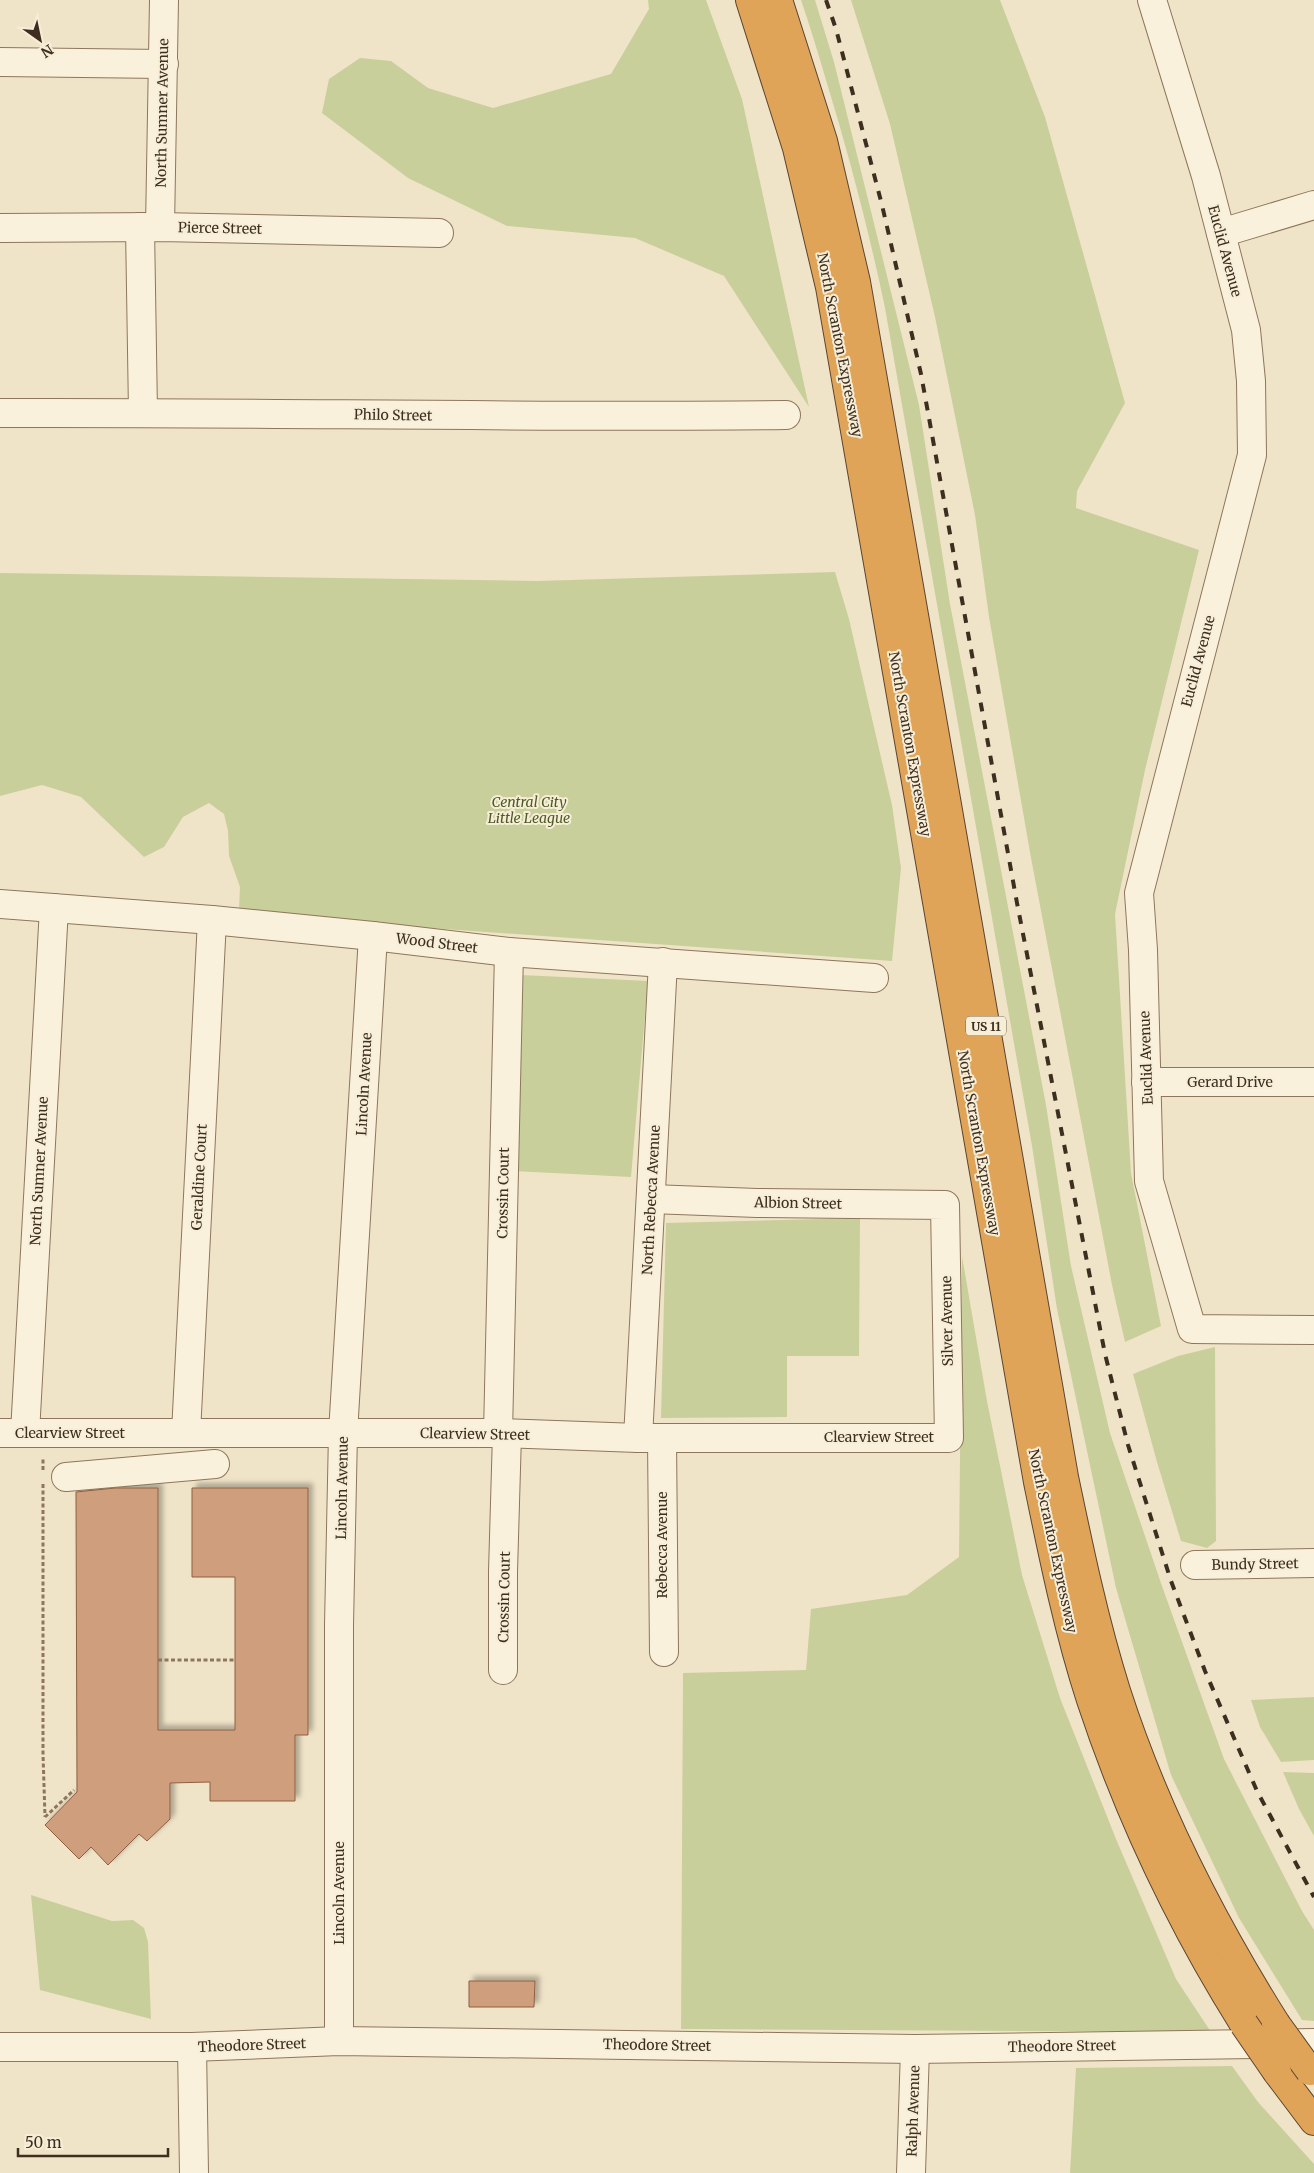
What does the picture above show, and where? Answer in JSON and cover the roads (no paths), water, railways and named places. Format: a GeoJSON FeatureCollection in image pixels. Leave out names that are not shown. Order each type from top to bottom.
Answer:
{"type":"FeatureCollection","features":[{"type":"Feature","properties":{"kind":"highway","name":"North Scranton Expressway"},"geometry":{"type":"LineString","coordinates":[[750,0],[797,148],[830,287],[1038,1482],[1062,1593],[1090,1698],[1128,1801],[1148,1848],[1184,1921],[1244,2024],[1314,2121]]}},
{"type":"Feature","properties":{"kind":"highway","name":"North Scranton Expressway"},"geometry":{"type":"LineString","coordinates":[[778,0],[822,141],[856,282],[1061,1458],[1087,1586],[1116,1690],[1152,1791],[1169,1830],[1195,1885],[1221,1932],[1276,2024],[1312,2074]]}},
{"type":"Feature","properties":{"kind":"street","name":"North Sumner Avenue"},"geometry":{"type":"LineString","coordinates":[[142,412],[150,227],[164,64],[164,0]]}},
{"type":"Feature","properties":{"kind":"street","name":"Euclid Avenue"},"geometry":{"type":"LineString","coordinates":[[1152,0],[1206,176],[1246,330],[1251,381],[1252,455],[1139,893],[1149,1181],[1192,1329],[1314,1330]]}},
{"type":"Feature","properties":{"kind":"street"},"geometry":{"type":"LineString","coordinates":[[0,62],[164,64]]}},
{"type":"Feature","properties":{"kind":"street"},"geometry":{"type":"LineString","coordinates":[[1221,233],[1314,205]]}},
{"type":"Feature","properties":{"kind":"street","name":"Pierce Street"},"geometry":{"type":"LineString","coordinates":[[0,228],[150,227],[439,234]]}},
{"type":"Feature","properties":{"kind":"street","name":"Philo Street"},"geometry":{"type":"LineString","coordinates":[[0,413],[142,412],[608,417],[786,415]]}},
{"type":"Feature","properties":{"kind":"street","name":"Wood Street"},"geometry":{"type":"LineString","coordinates":[[0,904],[212,920],[508,952],[874,978]]}},
{"type":"Feature","properties":{"kind":"street","name":"North Sumner Avenue"},"geometry":{"type":"LineString","coordinates":[[12,1433],[54,908]]}},
{"type":"Feature","properties":{"kind":"street","name":"Geraldine Court"},"geometry":{"type":"LineString","coordinates":[[186,1433],[212,920]]}},
{"type":"Feature","properties":{"kind":"street","name":"Lincoln Avenue"},"geometry":{"type":"LineString","coordinates":[[339,2041],[339,1645],[342,1432],[373,936]]}},
{"type":"Feature","properties":{"kind":"street","name":"Crossin Court"},"geometry":{"type":"LineString","coordinates":[[503,1670],[503,1433],[508,952]]}},
{"type":"Feature","properties":{"kind":"street","name":"North Rebecca Avenue"},"geometry":{"type":"LineString","coordinates":[[650,1438],[651,1199],[664,962]]}},
{"type":"Feature","properties":{"kind":"street","name":"Gerard Drive"},"geometry":{"type":"LineString","coordinates":[[1146,1082],[1314,1082]]}},
{"type":"Feature","properties":{"kind":"street","name":"Albion Street"},"geometry":{"type":"LineString","coordinates":[[651,1199],[757,1203],[945,1204]]}},
{"type":"Feature","properties":{"kind":"street","name":"Silver Avenue"},"geometry":{"type":"LineString","coordinates":[[945,1204],[949,1438]]}},
{"type":"Feature","properties":{"kind":"street","name":"Clearview Street"},"geometry":{"type":"LineString","coordinates":[[12,1433],[342,1432],[503,1433],[650,1438],[949,1438]]}},
{"type":"Feature","properties":{"kind":"street","name":"Rebecca Avenue"},"geometry":{"type":"LineString","coordinates":[[650,1438],[664,1652]]}},
{"type":"Feature","properties":{"kind":"street"},"geometry":{"type":"LineString","coordinates":[[59,1468],[215,1464]]}},
{"type":"Feature","properties":{"kind":"street","name":"Bundy Street"},"geometry":{"type":"LineString","coordinates":[[1195,1565],[1314,1563]]}},
{"type":"Feature","properties":{"kind":"street","name":"Theodore Street"},"geometry":{"type":"LineString","coordinates":[[0,2047],[192,2047],[339,2041],[915,2049],[1314,2044]]}},
{"type":"Feature","properties":{"kind":"street"},"geometry":{"type":"LineString","coordinates":[[192,2047],[194,2173]]}},
{"type":"Feature","properties":{"kind":"street","name":"Ralph Avenue"},"geometry":{"type":"LineString","coordinates":[[911,2173],[915,2049]]}},
{"type":"Feature","properties":{"kind":"railway"},"geometry":{"type":"LineString","coordinates":[[826,0],[836,29],[882,205],[921,374],[1017,903],[1105,1354],[1128,1445],[1171,1581],[1205,1671],[1257,1791],[1314,1897]]}},
{"type":"Feature","properties":{"kind":"park label","name":"Central City Little League"},"geometry":{"type":"Point","coordinates":[529,810]}}]}
